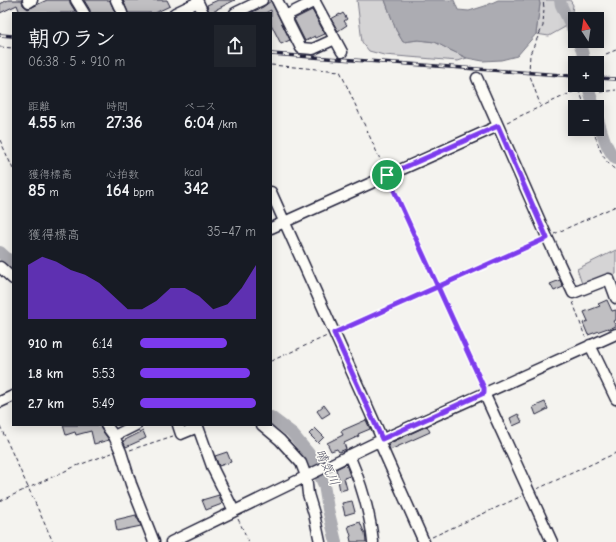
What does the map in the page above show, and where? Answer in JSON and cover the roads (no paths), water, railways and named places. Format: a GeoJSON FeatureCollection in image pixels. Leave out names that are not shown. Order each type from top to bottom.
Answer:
{"type":"FeatureCollection","features":[{"type":"Feature","properties":{"kind":"street"},"geometry":{"type":"LineString","coordinates":[[28,0],[29,2],[32,0]]}},
{"type":"Feature","properties":{"kind":"street"},"geometry":{"type":"LineString","coordinates":[[76,0],[83,12]]}},
{"type":"Feature","properties":{"kind":"street"},"geometry":{"type":"LineString","coordinates":[[116,0],[122,12]]}},
{"type":"Feature","properties":{"kind":"street"},"geometry":{"type":"LineString","coordinates":[[237,12],[262,0]]}},
{"type":"Feature","properties":{"kind":"street"},"geometry":{"type":"LineString","coordinates":[[277,0],[300,48],[313,49],[335,38]]}},
{"type":"Feature","properties":{"kind":"street"},"geometry":{"type":"LineString","coordinates":[[285,16],[315,0],[342,52]]}},
{"type":"Feature","properties":{"kind":"street"},"geometry":{"type":"LineString","coordinates":[[177,12],[197,1],[202,12]]}},
{"type":"Feature","properties":{"kind":"street"},"geometry":{"type":"LineString","coordinates":[[477,78],[547,238],[573,293],[612,278],[616,298]]}},
{"type":"Feature","properties":{"kind":"street"},"geometry":{"type":"LineString","coordinates":[[272,228],[498,126]]}},
{"type":"Feature","properties":{"kind":"street"},"geometry":{"type":"LineString","coordinates":[[272,194],[334,333],[423,542]]}},
{"type":"Feature","properties":{"kind":"street"},"geometry":{"type":"LineString","coordinates":[[0,268],[12,278]]}},
{"type":"Feature","properties":{"kind":"street"},"geometry":{"type":"LineString","coordinates":[[171,542],[380,440],[616,334]]}},
{"type":"Feature","properties":{"kind":"street"},"geometry":{"type":"LineString","coordinates":[[590,345],[616,399]]}},
{"type":"Feature","properties":{"kind":"street"},"geometry":{"type":"LineString","coordinates":[[484,393],[552,542]]}},
{"type":"Feature","properties":{"kind":"street"},"geometry":{"type":"LineString","coordinates":[[0,402],[12,396]]}},
{"type":"Feature","properties":{"kind":"street"},"geometry":{"type":"LineString","coordinates":[[107,426],[114,436],[121,452],[131,484],[154,542]]}},
{"type":"Feature","properties":{"kind":"street"},"geometry":{"type":"LineString","coordinates":[[114,436],[134,426]]}},
{"type":"Feature","properties":{"kind":"street"},"geometry":{"type":"LineString","coordinates":[[180,429],[201,426],[213,469],[234,511]]}},
{"type":"Feature","properties":{"kind":"street"},"geometry":{"type":"LineString","coordinates":[[263,426],[280,440],[301,463],[306,476],[308,494],[320,542]]}},
{"type":"Feature","properties":{"kind":"street"},"geometry":{"type":"LineString","coordinates":[[349,455],[365,498],[373,542]]}},
{"type":"Feature","properties":{"kind":"waterway"},"geometry":{"type":"LineString","coordinates":[[560,0],[568,20]]}},
{"type":"Feature","properties":{"kind":"waterway"},"geometry":{"type":"LineString","coordinates":[[581,48],[583,56]]}},
{"type":"Feature","properties":{"kind":"waterway"},"geometry":{"type":"LineString","coordinates":[[590,92],[592,100]]}},
{"type":"Feature","properties":{"kind":"waterway"},"geometry":{"type":"LineString","coordinates":[[603,136],[606,145],[616,159]]}},
{"type":"Feature","properties":{"kind":"waterway","name":"晴気川"},"geometry":{"type":"LineString","coordinates":[[0,252],[12,263]]}},
{"type":"Feature","properties":{"kind":"waterway","name":"晴気川"},"geometry":{"type":"LineString","coordinates":[[272,418],[291,432],[311,456],[324,485],[336,542]]}},
{"type":"Feature","properties":{"kind":"railway"},"geometry":{"type":"LineString","coordinates":[[0,35],[12,36]]}},
{"type":"Feature","properties":{"kind":"railway"},"geometry":{"type":"LineString","coordinates":[[272,54],[568,75]]}},
{"type":"Feature","properties":{"kind":"railway"},"geometry":{"type":"LineString","coordinates":[[604,78],[616,79]]}}]}
